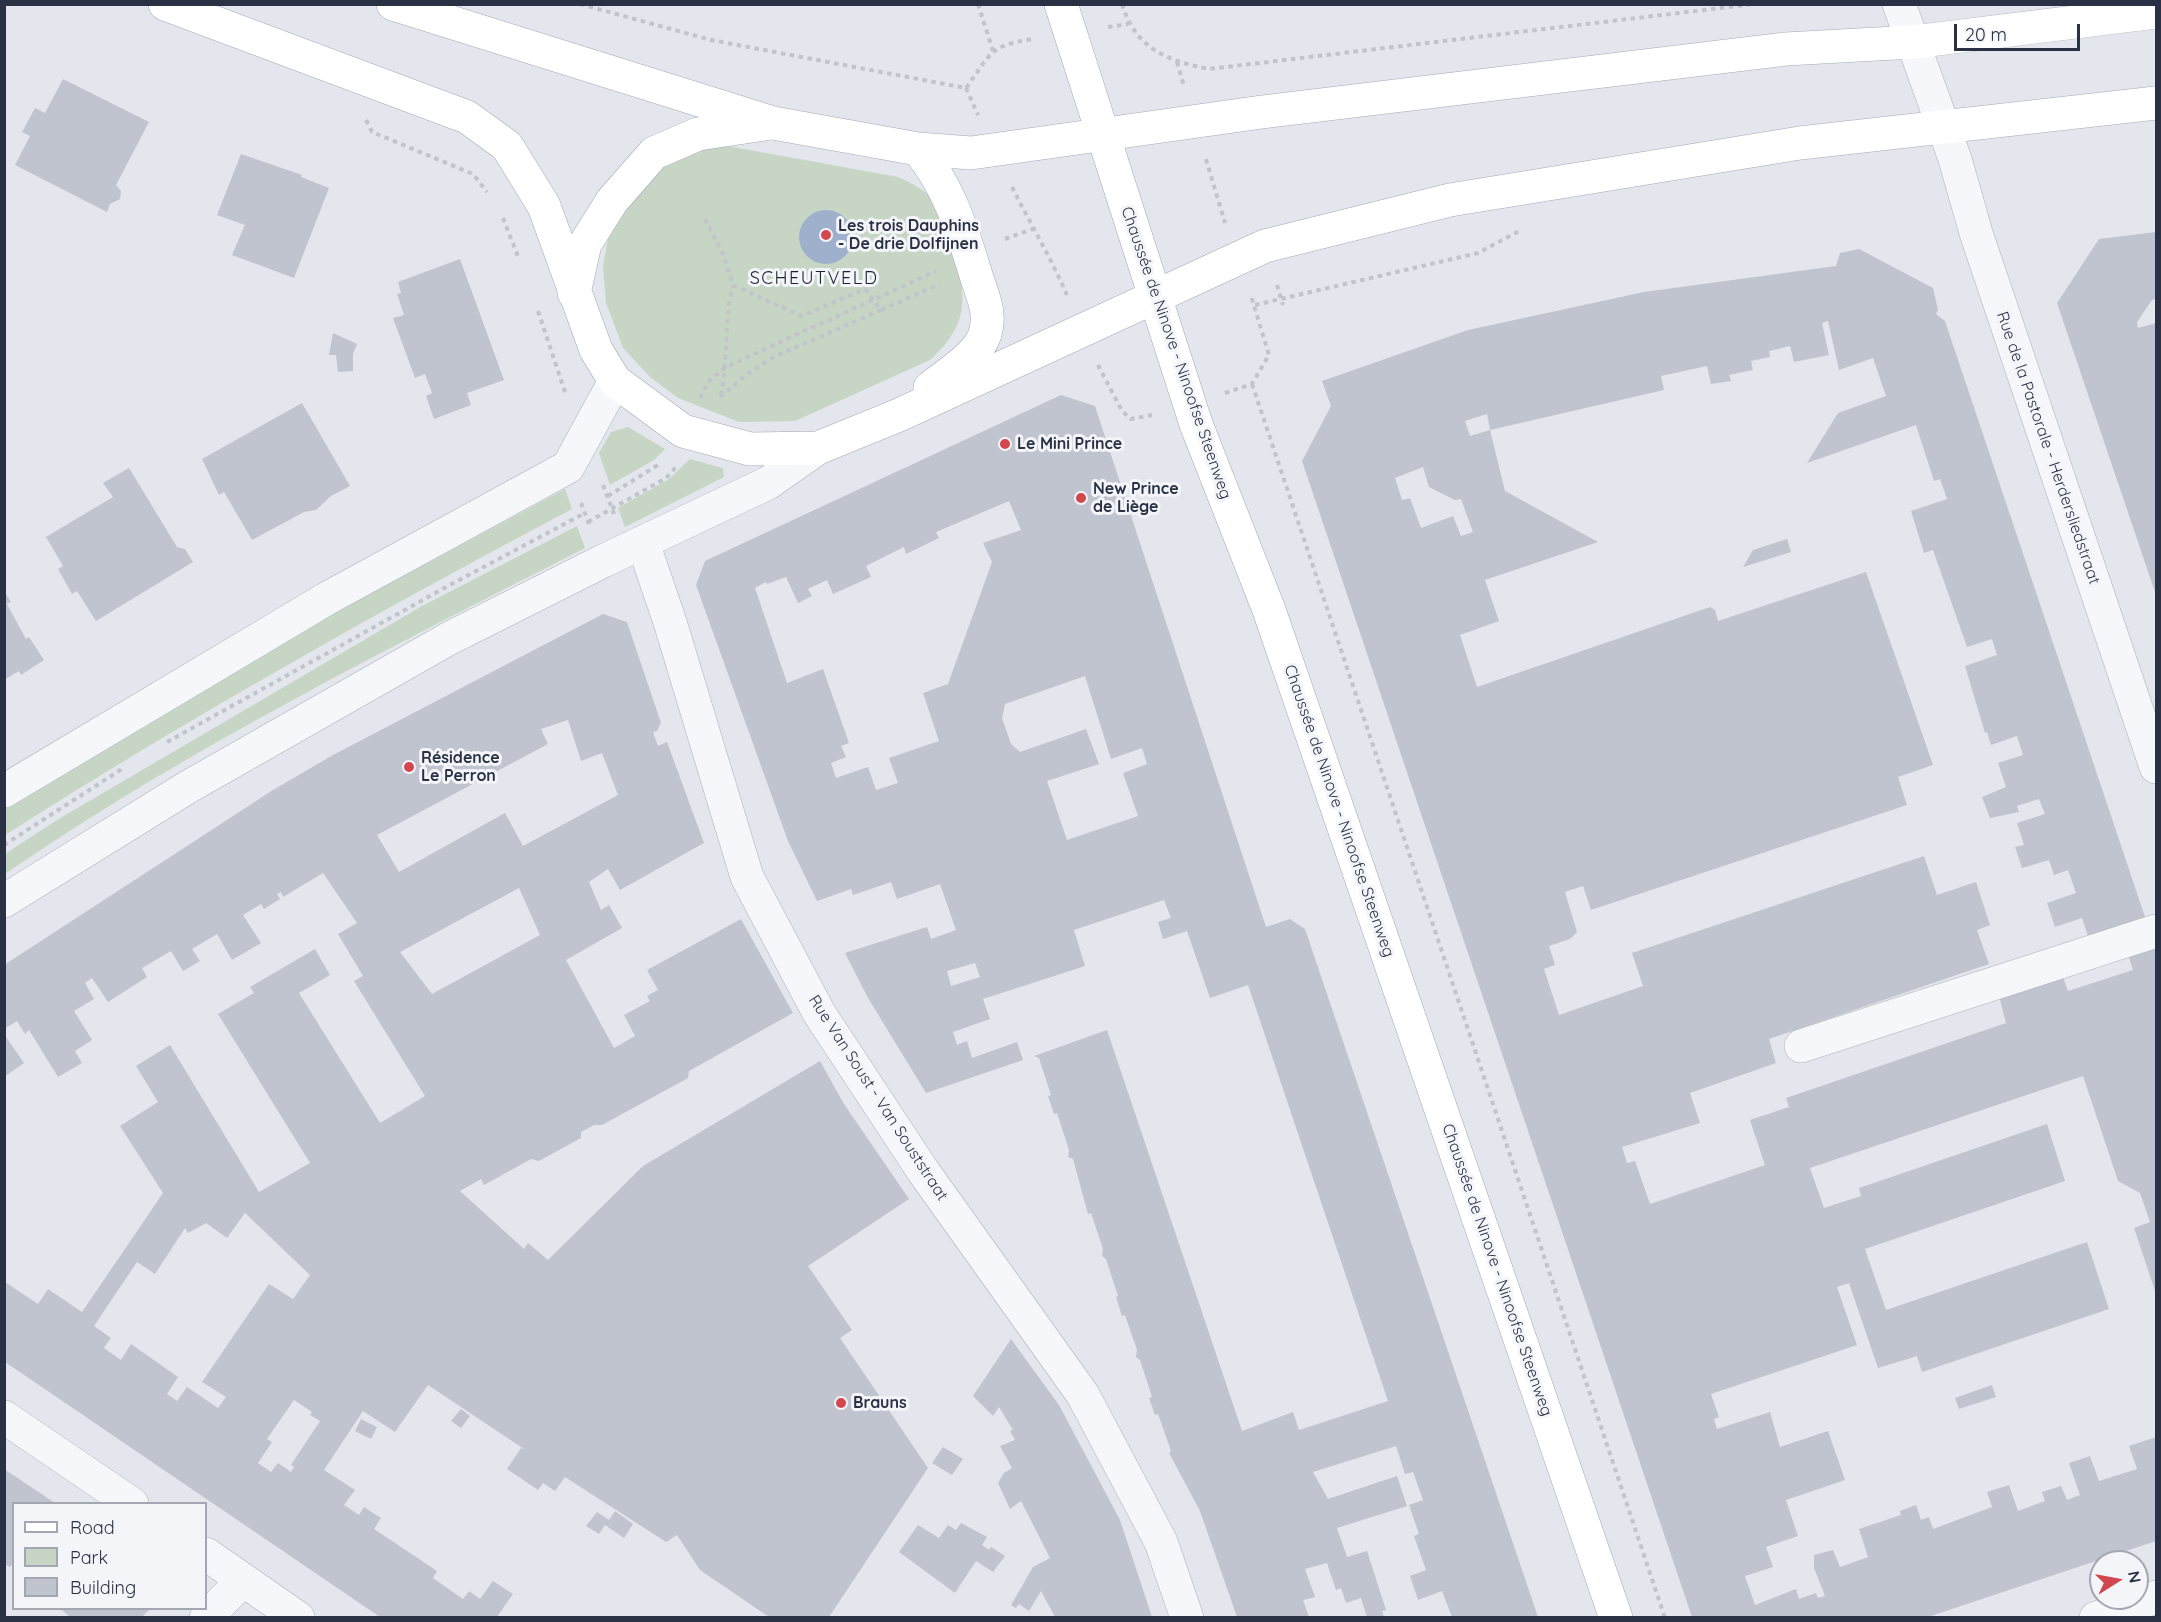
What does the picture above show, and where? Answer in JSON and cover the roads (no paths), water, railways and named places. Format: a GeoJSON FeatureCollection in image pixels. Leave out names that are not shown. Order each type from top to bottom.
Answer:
{"type":"FeatureCollection","features":[{"type":"Feature","properties":{"kind":"main road"},"geometry":{"type":"LineString","coordinates":[[165,4],[467,117],[507,146],[544,206],[596,350],[615,381],[682,446],[750,449],[818,448],[899,415],[1265,246],[1450,200],[1800,143],[2157,103]]}},
{"type":"Feature","properties":{"kind":"main road","name":"Chaussée de Ninove - Ninoofse Steenweg"},"geometry":{"type":"LineString","coordinates":[[1061,4],[1213,471],[1269,610],[1617,1617]]}},
{"type":"Feature","properties":{"kind":"main road"},"geometry":{"type":"LineString","coordinates":[[400,6],[773,123],[918,148],[971,153],[1103,134],[1786,49],[1913,42],[2157,12]]}},
{"type":"Feature","properties":{"kind":"main road"},"geometry":{"type":"LineString","coordinates":[[574,293],[585,244],[612,201],[654,153],[698,134],[773,123]]}},
{"type":"Feature","properties":{"kind":"main road"},"geometry":{"type":"LineString","coordinates":[[899,415],[976,350],[985,334],[988,309],[954,205],[937,172],[918,148]]}},
{"type":"Feature","properties":{"kind":"street","name":"Rue de la Pastorale - Herdersliedstraat"},"geometry":{"type":"LineString","coordinates":[[1899,4],[1944,128],[1979,244],[2154,752]]}},
{"type":"Feature","properties":{"kind":"street"},"geometry":{"type":"LineString","coordinates":[[4,791],[326,598],[568,467],[615,381]]}},
{"type":"Feature","properties":{"kind":"street"},"geometry":{"type":"LineString","coordinates":[[4,901],[188,787],[448,639],[768,483],[818,448]]}},
{"type":"Feature","properties":{"kind":"street","name":"Rue Van Soust - Van Souststraat"},"geometry":{"type":"LineString","coordinates":[[643,543],[670,622],[747,877],[819,1013],[923,1171],[1083,1395],[1161,1542],[1187,1617]]}},
{"type":"Feature","properties":{"kind":"street"},"geometry":{"type":"LineString","coordinates":[[1801,1046],[2157,931]]}},
{"type":"Feature","properties":{"kind":"street"},"geometry":{"type":"LineString","coordinates":[[4,1417],[131,1502]]}},
{"type":"Feature","properties":{"kind":"street"},"geometry":{"type":"LineString","coordinates":[[207,1555],[298,1617]]}},
{"type":"Feature","properties":{"kind":"street"},"geometry":{"type":"LineString","coordinates":[[206,1617],[243,1580]]}},
{"type":"Feature","properties":{"kind":"street"},"geometry":{"type":"LineString","coordinates":[[2096,1617],[2157,1597]]}},
{"type":"Feature","properties":{"kind":"water","name":"Les trois Dauphins - De drie Dolfijnen"},"geometry":{"type":"Polygon","coordinates":[[[826,210],[836,212],[845,218],[851,227],[853,237],[851,247],[845,256],[836,262],[826,264],[816,262],[807,256],[801,247],[799,237],[801,227],[807,218],[816,212],[826,210]]]}},
{"type":"Feature","properties":{"kind":"place","name":"Les trois Dauphins - De drie Dolfijnen"},"geometry":{"type":"Point","coordinates":[826,235]}},
{"type":"Feature","properties":{"kind":"place","name":"Le Mini Prince"},"geometry":{"type":"Point","coordinates":[1005,444]}},
{"type":"Feature","properties":{"kind":"place","name":"New Prince de Liège"},"geometry":{"type":"Point","coordinates":[1081,498]}},
{"type":"Feature","properties":{"kind":"place","name":"Résidence Le Perron"},"geometry":{"type":"Point","coordinates":[409,767]}},
{"type":"Feature","properties":{"kind":"place","name":"Brauns"},"geometry":{"type":"Point","coordinates":[841,1403]}},
{"type":"Feature","properties":{"kind":"district","name":"SCHEUTVELD"},"geometry":{"type":"Point","coordinates":[814,279]}}]}
